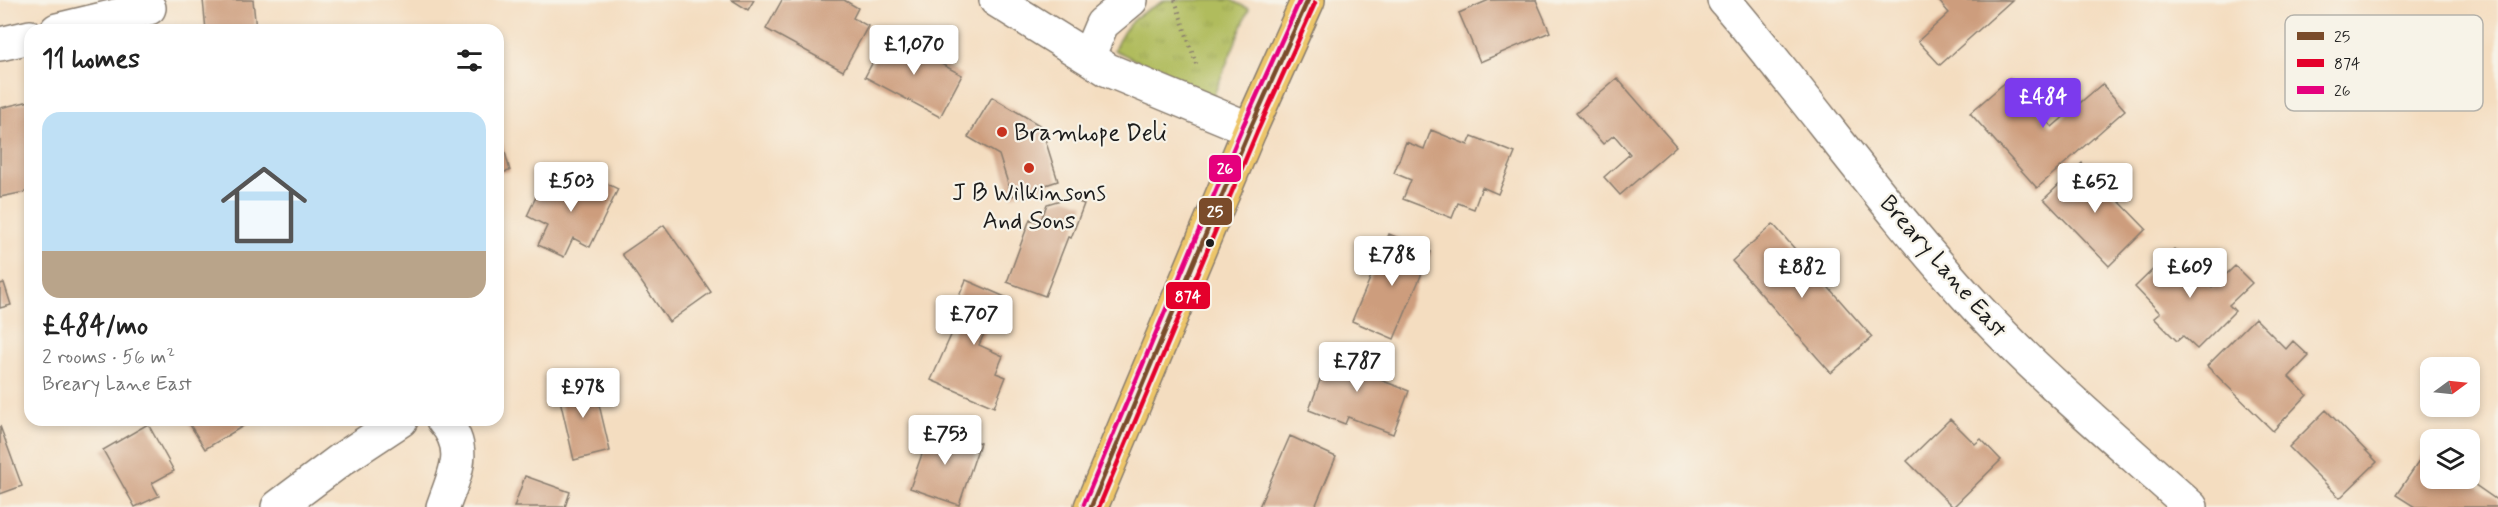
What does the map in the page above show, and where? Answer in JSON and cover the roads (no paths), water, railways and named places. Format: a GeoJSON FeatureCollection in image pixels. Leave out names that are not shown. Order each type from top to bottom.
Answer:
{"type":"FeatureCollection","features":[{"type":"Feature","properties":{"kind":"highway"},"geometry":{"type":"LineString","coordinates":[[1090,507],[1307,0]]}},
{"type":"Feature","properties":{"kind":"street"},"geometry":{"type":"LineString","coordinates":[[996,0],[1108,70],[1250,129]]}},
{"type":"Feature","properties":{"kind":"street"},"geometry":{"type":"LineString","coordinates":[[1088,57],[1102,24],[1131,0]]}},
{"type":"Feature","properties":{"kind":"street","name":"Breary Lane East"},"geometry":{"type":"LineString","coordinates":[[1739,5],[1908,228],[1978,310],[2056,386],[2191,507]]}},
{"type":"Feature","properties":{"kind":"street"},"geometry":{"type":"LineString","coordinates":[[82,24],[149,8]]}},
{"type":"Feature","properties":{"kind":"street"},"geometry":{"type":"LineString","coordinates":[[0,44],[24,38]]}},
{"type":"Feature","properties":{"kind":"street"},"geometry":{"type":"LineString","coordinates":[[278,507],[342,459],[392,426]]}},
{"type":"Feature","properties":{"kind":"street"},"geometry":{"type":"LineString","coordinates":[[443,507],[460,454],[453,431],[448,426]]}},
{"type":"Feature","properties":{"kind":"place","name":"Bramhope Deli"},"geometry":{"type":"Point","coordinates":[1002,132]}},
{"type":"Feature","properties":{"kind":"place","name":"J B Wilkinsons And Sons"},"geometry":{"type":"Point","coordinates":[1029,168]}}]}
